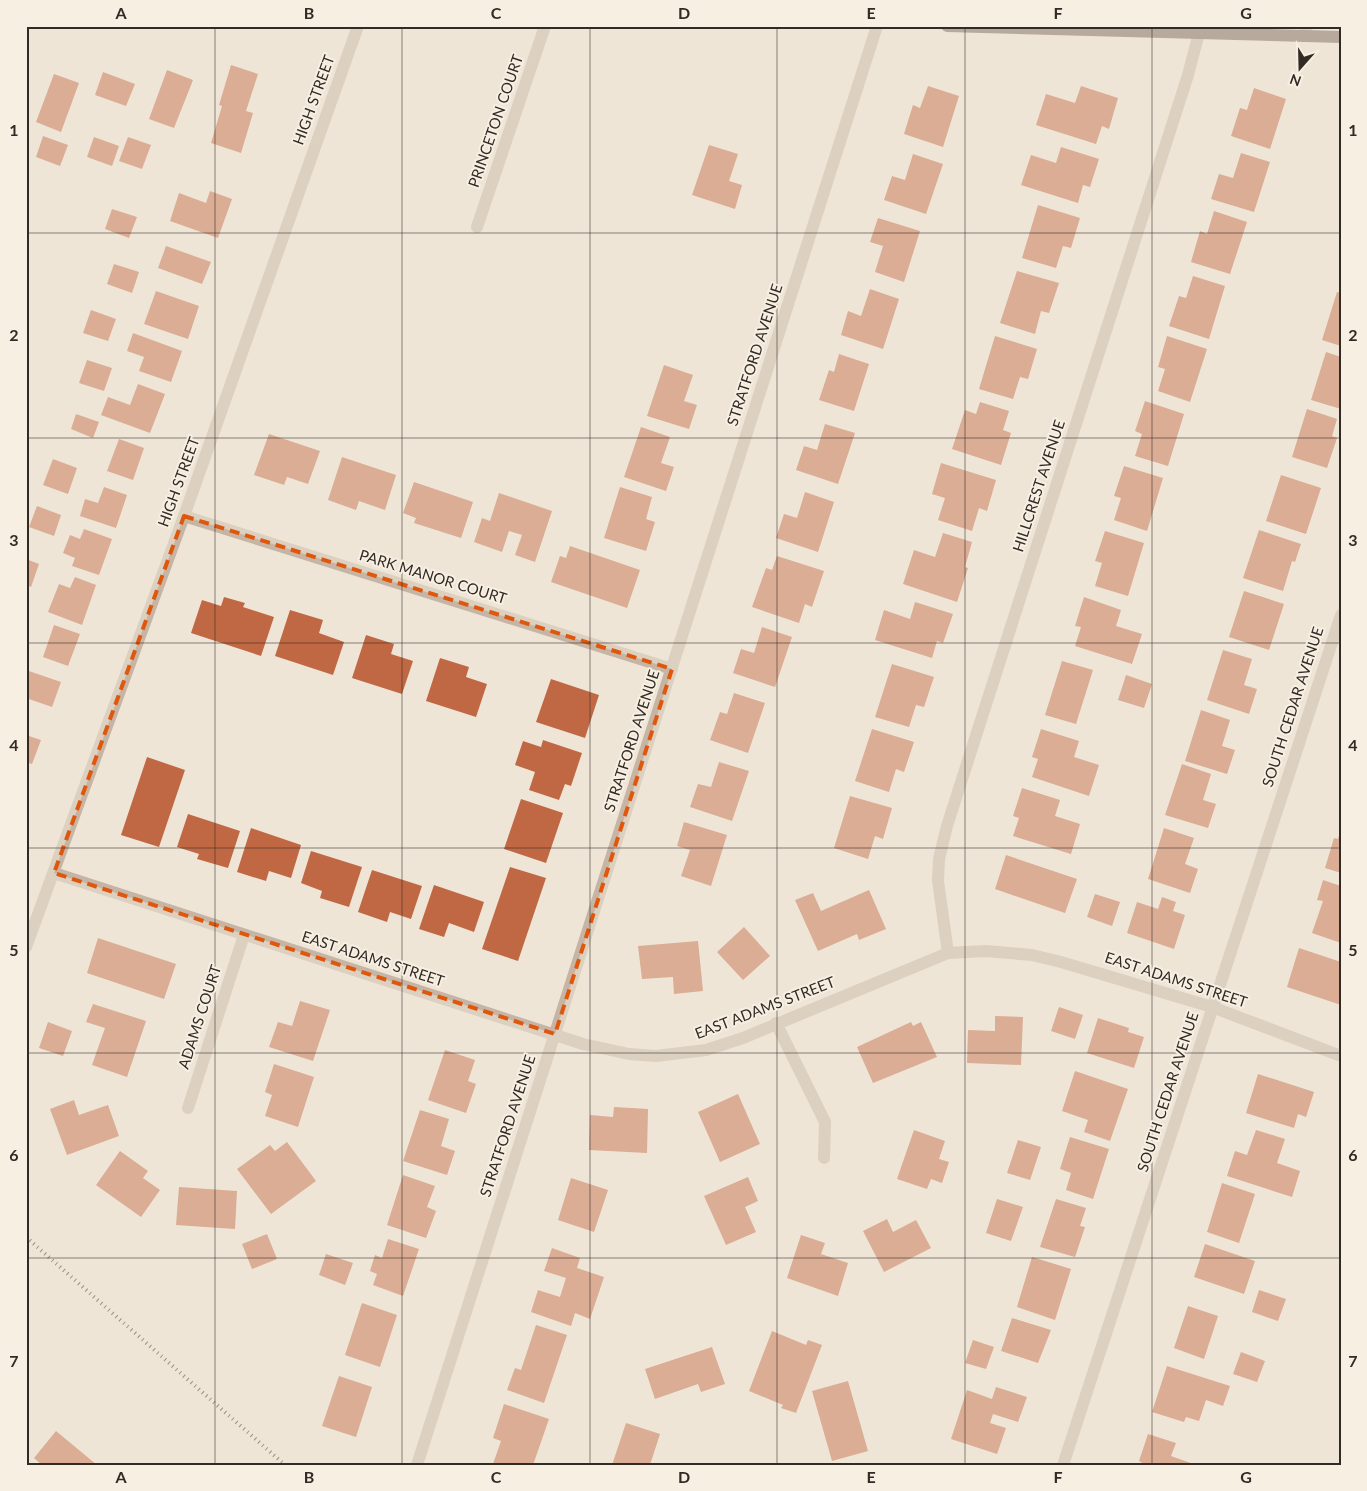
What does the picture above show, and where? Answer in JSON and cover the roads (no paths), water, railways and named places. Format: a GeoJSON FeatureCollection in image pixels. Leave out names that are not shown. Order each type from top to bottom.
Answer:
{"type":"FeatureCollection","features":[{"type":"Feature","properties":{"kind":"main road"},"geometry":{"type":"LineString","coordinates":[[947,26],[1199,33],[1305,31],[1341,37]]}},
{"type":"Feature","properties":{"kind":"street","name":"HIGH STREET"},"geometry":{"type":"LineString","coordinates":[[26,947],[184,516],[358,26]]}},
{"type":"Feature","properties":{"kind":"street","name":"PRINCETON COURT"},"geometry":{"type":"LineString","coordinates":[[477,227],[545,26]]}},
{"type":"Feature","properties":{"kind":"street","name":"STRATFORD AVENUE"},"geometry":{"type":"LineString","coordinates":[[417,1465],[877,26]]}},
{"type":"Feature","properties":{"kind":"street","name":"HILLCREST AVENUE"},"geometry":{"type":"LineString","coordinates":[[948,953],[938,881],[939,858],[947,826],[1188,75],[1199,33]]}},
{"type":"Feature","properties":{"kind":"street","name":"PARK MANOR COURT"},"geometry":{"type":"LineString","coordinates":[[184,516],[672,668]]}},
{"type":"Feature","properties":{"kind":"street","name":"SOUTH CEDAR AVENUE"},"geometry":{"type":"LineString","coordinates":[[1063,1465],[1341,615]]}},
{"type":"Feature","properties":{"kind":"street","name":"EAST ADAMS STREET"},"geometry":{"type":"LineString","coordinates":[[54,873],[555,1034],[615,1051],[656,1056],[706,1050],[948,953],[993,952],[1032,955],[1212,1007],[1341,1056]]}},
{"type":"Feature","properties":{"kind":"street","name":"ADAMS COURT"},"geometry":{"type":"LineString","coordinates":[[188,1108],[244,935]]}},
{"type":"Feature","properties":{"kind":"street"},"geometry":{"type":"LineString","coordinates":[[776,1023],[825,1122],[824,1158]]}},
{"type":"Feature","properties":{"kind":"railway"},"geometry":{"type":"LineString","coordinates":[[26,1237],[285,1465]]}}]}
